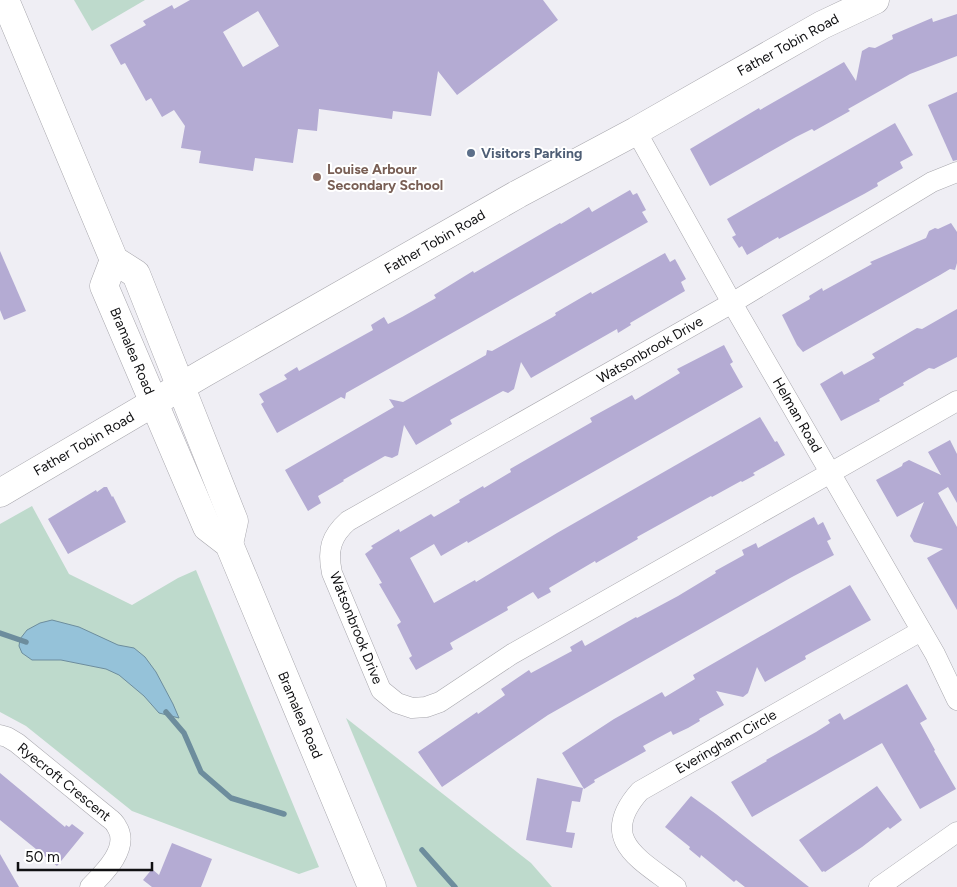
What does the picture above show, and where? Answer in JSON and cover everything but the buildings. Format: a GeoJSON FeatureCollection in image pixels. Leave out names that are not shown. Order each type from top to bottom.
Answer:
{"type":"FeatureCollection","features":[{"type":"Feature","properties":{"kind":"main road"},"geometry":{"type":"LineString","coordinates":[[5,0],[114,260],[136,274],[234,522],[229,544]]}},
{"type":"Feature","properties":{"kind":"main road","name":"Father Tobin Road"},"geometry":{"type":"LineString","coordinates":[[0,493],[518,194],[636,131],[822,25],[874,0]]}},
{"type":"Feature","properties":{"kind":"main road","name":"Bramalea Road"},"geometry":{"type":"LineString","coordinates":[[114,260],[104,286],[207,527],[229,544],[372,887]]}},
{"type":"Feature","properties":{"kind":"street","name":"Helman Road"},"geometry":{"type":"LineString","coordinates":[[636,131],[732,303],[935,654],[957,700]]}},
{"type":"Feature","properties":{"kind":"street","name":"Watsonbrook Drive"},"geometry":{"type":"LineString","coordinates":[[957,172],[932,182],[732,303],[348,521],[338,530],[330,550],[329,560],[332,573],[381,690],[397,703],[412,708],[426,707],[440,702],[512,654],[957,402]]}},
{"type":"Feature","properties":{"kind":"street","name":"Everingham Circle"},"geometry":{"type":"LineString","coordinates":[[676,887],[636,856],[623,840],[622,826],[626,811],[640,790],[921,631]]}},
{"type":"Feature","properties":{"kind":"street","name":"Ryecroft Crescent"},"geometry":{"type":"LineString","coordinates":[[0,736],[7,737],[17,743],[118,827],[120,838],[118,851],[110,865],[90,887]]}},
{"type":"Feature","properties":{"kind":"street"},"geometry":{"type":"LineString","coordinates":[[878,887],[957,832]]}},
{"type":"Feature","properties":{"kind":"green space"},"geometry":{"type":"Polygon","coordinates":[[[74,0],[145,0],[92,31],[74,0]]]}},
{"type":"Feature","properties":{"kind":"green space"},"geometry":{"type":"Polygon","coordinates":[[[32,506],[69,574],[132,605],[178,578],[196,570],[319,867],[299,874],[132,811],[26,726],[0,712],[0,524],[32,506]]]}},
{"type":"Feature","properties":{"kind":"green space"},"geometry":{"type":"Polygon","coordinates":[[[346,718],[531,863],[552,887],[417,887],[346,718]]]}},
{"type":"Feature","properties":{"kind":"water"},"geometry":{"type":"Polygon","coordinates":[[[52,620],[79,627],[118,645],[134,648],[145,657],[156,672],[179,718],[159,713],[144,696],[119,675],[106,669],[61,660],[32,660],[22,653],[19,646],[20,639],[27,630],[40,623],[52,620]]]}},
{"type":"Feature","properties":{"kind":"waterway"},"geometry":{"type":"LineString","coordinates":[[0,633],[26,642]]}},
{"type":"Feature","properties":{"kind":"waterway"},"geometry":{"type":"LineString","coordinates":[[166,712],[184,733],[201,772],[231,798],[284,814]]}},
{"type":"Feature","properties":{"kind":"waterway"},"geometry":{"type":"LineString","coordinates":[[422,850],[455,887]]}},
{"type":"Feature","properties":{"kind":"place","name":"Visitors Parking"},"geometry":{"type":"Point","coordinates":[471,153]}},
{"type":"Feature","properties":{"kind":"place","name":"Louise Arbour Secondary School"},"geometry":{"type":"Point","coordinates":[317,177]}}]}
